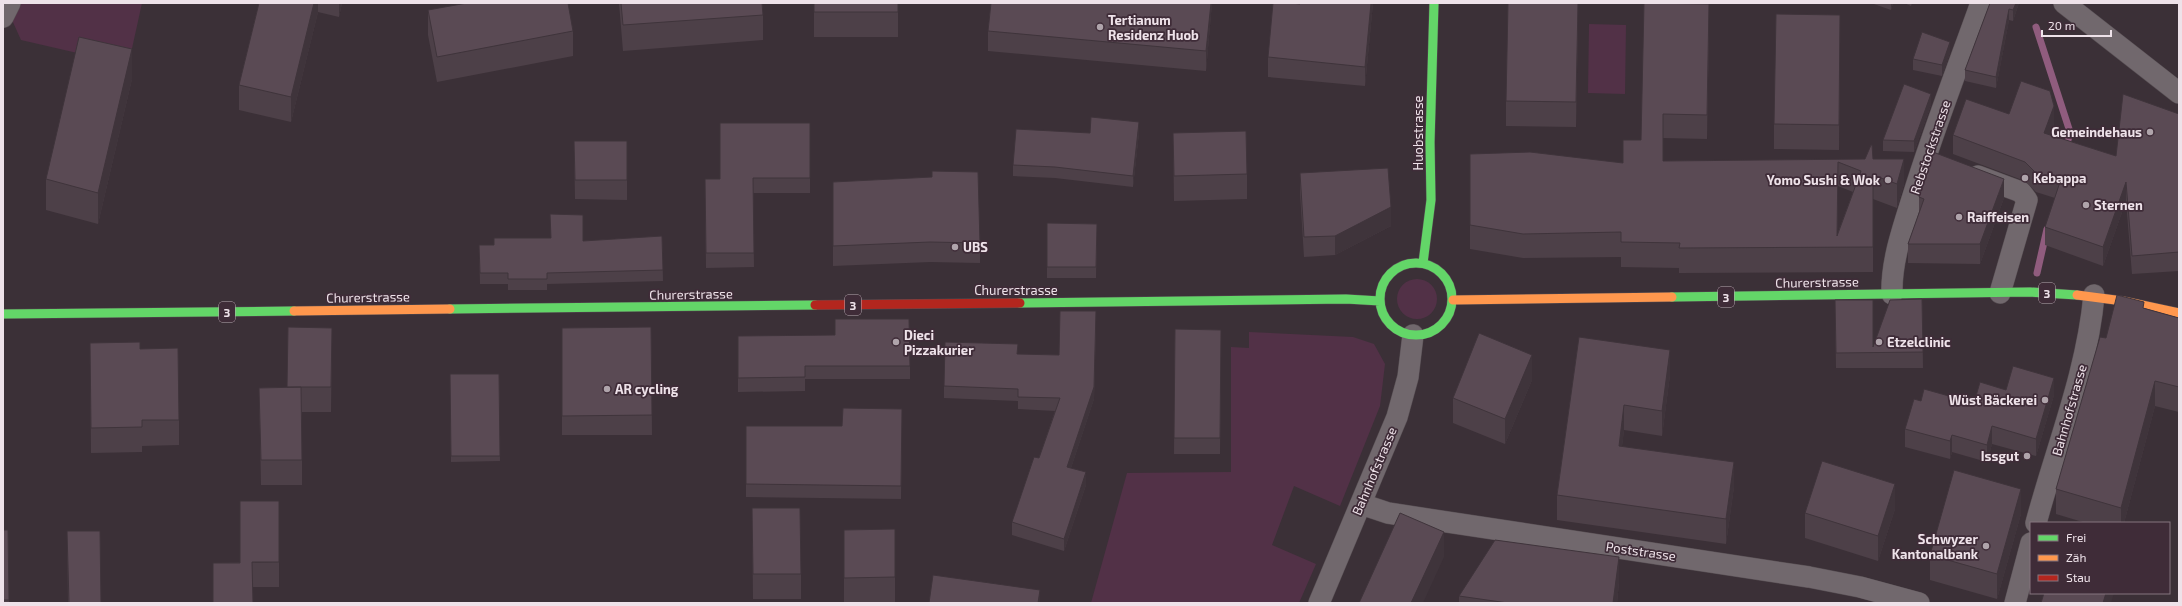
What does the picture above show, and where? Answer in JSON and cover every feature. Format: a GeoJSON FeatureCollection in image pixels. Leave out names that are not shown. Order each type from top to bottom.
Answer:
{"type":"FeatureCollection","features":[{"type":"Feature","properties":{"kind":"main road","name":"Huobstrasse"},"geometry":{"type":"LineString","coordinates":[[1423,263],[1431,200],[1430,120],[1434,3]]}},
{"type":"Feature","properties":{"kind":"main road"},"geometry":{"type":"LineString","coordinates":[[1423,263],[1435,268],[1445,276],[1451,288],[1453,300],[1450,313],[1443,324],[1426,334],[1412,335],[1399,331],[1393,326],[1384,315],[1380,301],[1383,285],[1392,271],[1407,264],[1423,263]]}},
{"type":"Feature","properties":{"kind":"main road","name":"Churerstrasse"},"geometry":{"type":"LineString","coordinates":[[1453,300],[2000,293],[2094,295],[2138,302],[2179,313]]}},
{"type":"Feature","properties":{"kind":"main road","name":"Churerstrasse"},"geometry":{"type":"LineString","coordinates":[[3,314],[1346,299],[1380,301]]}},
{"type":"Feature","properties":{"kind":"street"},"geometry":{"type":"LineString","coordinates":[[3,18],[10,3]]}},
{"type":"Feature","properties":{"kind":"street","name":"Rebstockstrasse"},"geometry":{"type":"LineString","coordinates":[[1892,294],[1892,272],[1926,156],[1981,3]]}},
{"type":"Feature","properties":{"kind":"street"},"geometry":{"type":"LineString","coordinates":[[2064,3],[2179,93]]}},
{"type":"Feature","properties":{"kind":"street"},"geometry":{"type":"LineString","coordinates":[[1926,156],[2021,192],[2027,200],[2000,293]]}},
{"type":"Feature","properties":{"kind":"street","name":"Bahnhofstrasse"},"geometry":{"type":"LineString","coordinates":[[2036,522],[2082,363],[2092,314],[2094,295]]}},
{"type":"Feature","properties":{"kind":"street","name":"Bahnhofstrasse"},"geometry":{"type":"LineString","coordinates":[[1319,603],[1361,504],[1404,395],[1408,377],[1412,335]]}},
{"type":"Feature","properties":{"kind":"street","name":"Poststrasse"},"geometry":{"type":"LineString","coordinates":[[1361,504],[1388,513],[1809,577],[1860,587],[1919,603]]}},
{"type":"Feature","properties":{"kind":"street"},"geometry":{"type":"LineString","coordinates":[[2015,603],[2030,547]]}},
{"type":"Feature","properties":{"kind":"shaded area"},"geometry":{"type":"Polygon","coordinates":[[[20,3],[142,3],[131,53],[99,58],[21,40],[12,20],[20,3]]]}},
{"type":"Feature","properties":{"kind":"shaded area"},"geometry":{"type":"Polygon","coordinates":[[[1589,24],[1626,25],[1625,94],[1588,93],[1589,24]]]}},
{"type":"Feature","properties":{"kind":"shaded area"},"geometry":{"type":"Polygon","coordinates":[[[1421,279],[1428,282],[1434,288],[1437,299],[1436,307],[1428,316],[1421,319],[1413,319],[1406,316],[1398,307],[1397,295],[1400,288],[1409,280],[1421,279]]]}},
{"type":"Feature","properties":{"kind":"shaded area"},"geometry":{"type":"Polygon","coordinates":[[[1249,332],[1353,337],[1374,344],[1385,364],[1380,406],[1340,506],[1294,486],[1272,545],[1316,564],[1299,603],[1091,603],[1127,473],[1231,472],[1231,347],[1249,348],[1249,332]]]}},
{"type":"Feature","properties":{"kind":"building"},"geometry":{"type":"Polygon","coordinates":[[[259,3],[314,3],[291,97],[239,85],[259,3]]]}},
{"type":"Feature","properties":{"kind":"building"},"geometry":{"type":"Polygon","coordinates":[[[467,3],[568,3],[573,31],[437,57],[428,10],[467,3]]]}},
{"type":"Feature","properties":{"kind":"building"},"geometry":{"type":"Polygon","coordinates":[[[621,3],[762,3],[763,15],[623,25],[621,3]]]}},
{"type":"Feature","properties":{"kind":"building"},"geometry":{"type":"Polygon","coordinates":[[[814,3],[898,3],[898,12],[814,12],[814,3]]]}},
{"type":"Feature","properties":{"kind":"building","name":"Tertianum Residenz Huob"},"geometry":{"type":"Polygon","coordinates":[[[991,3],[1211,3],[1206,51],[988,31],[991,3]]]}},
{"type":"Feature","properties":{"kind":"building"},"geometry":{"type":"Polygon","coordinates":[[[1273,3],[1371,3],[1365,67],[1268,57],[1273,3]]]}},
{"type":"Feature","properties":{"kind":"building"},"geometry":{"type":"Polygon","coordinates":[[[1508,3],[1578,3],[1576,102],[1506,101],[1508,3]]]}},
{"type":"Feature","properties":{"kind":"building"},"geometry":{"type":"Polygon","coordinates":[[[1644,3],[1709,4],[1707,115],[1663,114],[1663,161],[1865,159],[1871,145],[1873,159],[1904,159],[1897,184],[1873,175],[1873,247],[1679,248],[1680,243],[1621,242],[1621,232],[1523,234],[1470,225],[1470,154],[1530,152],[1623,163],[1623,140],[1641,140],[1644,3]],[[1838,162],[1837,236],[1861,171],[1838,162]]]}},
{"type":"Feature","properties":{"kind":"building"},"geometry":{"type":"Polygon","coordinates":[[[1990,3],[2016,3],[2013,10],[2009,9],[1996,77],[1965,70],[1990,3]]]}},
{"type":"Feature","properties":{"kind":"building"},"geometry":{"type":"Polygon","coordinates":[[[1776,14],[1840,15],[1839,125],[1774,124],[1776,14]]]}},
{"type":"Feature","properties":{"kind":"building"},"geometry":{"type":"Polygon","coordinates":[[[1922,32],[1950,42],[1942,65],[1913,59],[1922,32]]]}},
{"type":"Feature","properties":{"kind":"building"},"geometry":{"type":"Polygon","coordinates":[[[79,37],[132,49],[98,193],[46,179],[79,37]]]}},
{"type":"Feature","properties":{"kind":"building"},"geometry":{"type":"Polygon","coordinates":[[[2021,81],[2050,91],[2054,106],[2044,133],[2116,156],[2123,94],[2179,114],[2179,252],[2132,256],[2126,182],[2103,247],[2045,227],[2060,182],[2036,173],[2025,162],[1953,135],[1966,99],[2009,114],[2021,81]]]}},
{"type":"Feature","properties":{"kind":"building"},"geometry":{"type":"Polygon","coordinates":[[[1904,84],[1931,94],[1914,141],[1883,140],[1904,84]]]}},
{"type":"Feature","properties":{"kind":"building"},"geometry":{"type":"Polygon","coordinates":[[[1091,117],[1139,122],[1133,176],[1055,167],[1013,165],[1016,129],[1090,133],[1091,117]]]}},
{"type":"Feature","properties":{"kind":"building"},"geometry":{"type":"Polygon","coordinates":[[[720,123],[810,123],[810,178],[753,178],[754,253],[706,253],[705,179],[720,179],[720,123]]]}},
{"type":"Feature","properties":{"kind":"building"},"geometry":{"type":"Polygon","coordinates":[[[1246,131],[1247,174],[1174,176],[1173,133],[1246,131]]]}},
{"type":"Feature","properties":{"kind":"building"},"geometry":{"type":"Polygon","coordinates":[[[574,141],[627,141],[627,180],[575,180],[574,141]]]}},
{"type":"Feature","properties":{"kind":"building"},"geometry":{"type":"Polygon","coordinates":[[[1933,152],[2004,179],[1980,244],[1908,244],[1924,199],[1919,197],[1933,152]]]}},
{"type":"Feature","properties":{"kind":"building"},"geometry":{"type":"Polygon","coordinates":[[[1388,168],[1391,207],[1335,236],[1304,237],[1300,173],[1388,168]]]}},
{"type":"Feature","properties":{"kind":"building"},"geometry":{"type":"Polygon","coordinates":[[[932,171],[978,172],[980,243],[930,242],[833,246],[833,182],[932,177],[932,171]]]}},
{"type":"Feature","properties":{"kind":"building"},"geometry":{"type":"Polygon","coordinates":[[[550,214],[583,215],[583,241],[662,236],[663,270],[547,273],[547,279],[508,279],[508,273],[480,273],[479,245],[494,245],[494,238],[551,238],[550,214]]]}},
{"type":"Feature","properties":{"kind":"building"},"geometry":{"type":"Polygon","coordinates":[[[1047,223],[1097,224],[1096,267],[1047,267],[1047,223]]]}},
{"type":"Feature","properties":{"kind":"building"},"geometry":{"type":"Polygon","coordinates":[[[2117,295],[2144,302],[2143,308],[2179,318],[2179,387],[2155,381],[2121,508],[2056,489],[2100,337],[2106,338],[2117,295]]]}},
{"type":"Feature","properties":{"kind":"building","name":"Etzelclinic"},"geometry":{"type":"Polygon","coordinates":[[[1922,299],[1923,352],[1836,353],[1835,300],[1873,300],[1873,347],[1890,300],[1922,299]]]}},
{"type":"Feature","properties":{"kind":"building"},"geometry":{"type":"Polygon","coordinates":[[[1060,311],[1096,311],[1094,387],[1067,467],[1086,472],[1064,539],[1012,522],[1034,457],[1039,458],[1060,398],[1018,397],[1018,389],[944,386],[945,342],[1018,344],[1017,354],[1059,355],[1060,311]]]}},
{"type":"Feature","properties":{"kind":"building"},"geometry":{"type":"Polygon","coordinates":[[[835,319],[909,319],[910,366],[805,366],[805,377],[738,378],[738,336],[835,335],[835,319]]]}},
{"type":"Feature","properties":{"kind":"building"},"geometry":{"type":"Polygon","coordinates":[[[288,327],[332,328],[331,387],[287,387],[288,327]]]}},
{"type":"Feature","properties":{"kind":"building"},"geometry":{"type":"Polygon","coordinates":[[[651,327],[652,415],[562,416],[562,328],[651,327]]]}},
{"type":"Feature","properties":{"kind":"building"},"geometry":{"type":"Polygon","coordinates":[[[1175,329],[1221,330],[1220,438],[1174,438],[1175,329]]]}},
{"type":"Feature","properties":{"kind":"building"},"geometry":{"type":"Polygon","coordinates":[[[1479,333],[1532,355],[1505,419],[1453,398],[1479,333]]]}},
{"type":"Feature","properties":{"kind":"building"},"geometry":{"type":"Polygon","coordinates":[[[1579,337],[1670,350],[1662,411],[1624,405],[1619,446],[1734,462],[1726,519],[1557,495],[1579,337]]]}},
{"type":"Feature","properties":{"kind":"building"},"geometry":{"type":"Polygon","coordinates":[[[140,342],[140,349],[178,348],[179,420],[142,420],[142,427],[91,428],[90,343],[140,342]]]}},
{"type":"Feature","properties":{"kind":"building"},"geometry":{"type":"Polygon","coordinates":[[[2013,366],[2054,378],[2036,439],[1992,426],[1987,445],[1952,435],[1950,441],[1905,429],[1914,399],[1921,401],[1924,389],[1974,403],[1980,382],[2006,390],[2013,366]]]}},
{"type":"Feature","properties":{"kind":"building"},"geometry":{"type":"Polygon","coordinates":[[[450,374],[499,374],[500,456],[451,456],[450,374]]]}},
{"type":"Feature","properties":{"kind":"building"},"geometry":{"type":"Polygon","coordinates":[[[301,387],[302,460],[261,460],[259,388],[301,387]]]}},
{"type":"Feature","properties":{"kind":"building"},"geometry":{"type":"Polygon","coordinates":[[[843,408],[902,409],[901,486],[746,484],[746,426],[842,426],[843,408]]]}},
{"type":"Feature","properties":{"kind":"building"},"geometry":{"type":"Polygon","coordinates":[[[1822,461],[1895,484],[1878,536],[1805,513],[1822,461]]]}},
{"type":"Feature","properties":{"kind":"building"},"geometry":{"type":"Polygon","coordinates":[[[1954,470],[2021,489],[1997,574],[1930,555],[1954,470]]]}},
{"type":"Feature","properties":{"kind":"building"},"geometry":{"type":"Polygon","coordinates":[[[240,501],[279,501],[279,562],[252,562],[253,603],[213,603],[213,563],[240,563],[240,501]]]}},
{"type":"Feature","properties":{"kind":"building"},"geometry":{"type":"Polygon","coordinates":[[[752,508],[800,508],[801,574],[753,574],[752,508]]]}},
{"type":"Feature","properties":{"kind":"building"},"geometry":{"type":"Polygon","coordinates":[[[1400,513],[1444,532],[1411,603],[1359,603],[1400,513]]]}},
{"type":"Feature","properties":{"kind":"building"},"geometry":{"type":"Polygon","coordinates":[[[895,529],[895,577],[844,578],[844,530],[895,529]]]}},
{"type":"Feature","properties":{"kind":"building"},"geometry":{"type":"Polygon","coordinates":[[[3,530],[8,530],[9,600],[3,600],[3,530]]]}},
{"type":"Feature","properties":{"kind":"building"},"geometry":{"type":"Polygon","coordinates":[[[67,531],[100,531],[101,603],[69,603],[67,531]]]}},
{"type":"Feature","properties":{"kind":"building"},"geometry":{"type":"Polygon","coordinates":[[[1495,540],[1619,557],[1613,603],[1508,603],[1459,596],[1495,540]]]}},
{"type":"Feature","properties":{"kind":"building"},"geometry":{"type":"Polygon","coordinates":[[[933,575],[1040,590],[1038,603],[929,603],[933,575]]]}},
{"type":"Feature","properties":{"kind":"building"},"geometry":{"type":"Polygon","coordinates":[[[2044,594],[2106,594],[2103,603],[2041,603],[2044,594]]]}},
{"type":"Feature","properties":{"kind":"waterway"},"geometry":{"type":"LineString","coordinates":[[2036,27],[2070,132],[2066,148]]}},
{"type":"Feature","properties":{"kind":"waterway"},"geometry":{"type":"LineString","coordinates":[[2037,273],[2047,229]]}},
{"type":"Feature","properties":{"kind":"traffic: fast"},"geometry":{"type":"LineString","coordinates":[[1423,263],[1431,200],[1430,142],[1434,3]]}},
{"type":"Feature","properties":{"kind":"traffic: fast"},"geometry":{"type":"LineString","coordinates":[[1409,263],[1423,263],[1430,265],[1442,273],[1450,285],[1452,299],[1450,313],[1442,325],[1430,333],[1423,335],[1409,335],[1402,333],[1390,325],[1382,313],[1380,306],[1380,292],[1382,285],[1390,273],[1402,265],[1409,263]]}},
{"type":"Feature","properties":{"kind":"traffic: fast"},"geometry":{"type":"LineString","coordinates":[[1672,297],[2030,292],[2077,295]]}},
{"type":"Feature","properties":{"kind":"traffic: fast"},"geometry":{"type":"LineString","coordinates":[[1020,303],[1346,299],[1380,301]]}},
{"type":"Feature","properties":{"kind":"traffic: fast"},"geometry":{"type":"LineString","coordinates":[[450,309],[815,305]]}},
{"type":"Feature","properties":{"kind":"traffic: fast"},"geometry":{"type":"LineString","coordinates":[[3,314],[294,311]]}},
{"type":"Feature","properties":{"kind":"traffic: slow"},"geometry":{"type":"LineString","coordinates":[[2077,295],[2123,301],[2179,313]]}},
{"type":"Feature","properties":{"kind":"traffic: slow"},"geometry":{"type":"LineString","coordinates":[[1453,300],[1672,297]]}},
{"type":"Feature","properties":{"kind":"traffic: slow"},"geometry":{"type":"LineString","coordinates":[[294,311],[450,309]]}},
{"type":"Feature","properties":{"kind":"traffic: jam"},"geometry":{"type":"LineString","coordinates":[[815,305],[1020,303]]}},
{"type":"Feature","properties":{"kind":"place","name":"Tertianum Residenz Huob"},"geometry":{"type":"Point","coordinates":[1100,27]}},
{"type":"Feature","properties":{"kind":"place","name":"Gemeindehaus"},"geometry":{"type":"Point","coordinates":[2150,132]}},
{"type":"Feature","properties":{"kind":"place","name":"Kebappa"},"geometry":{"type":"Point","coordinates":[2025,178]}},
{"type":"Feature","properties":{"kind":"place","name":"Yomo Sushi & Wok"},"geometry":{"type":"Point","coordinates":[1888,180]}},
{"type":"Feature","properties":{"kind":"place","name":"Sternen"},"geometry":{"type":"Point","coordinates":[2086,205]}},
{"type":"Feature","properties":{"kind":"place","name":"Raiffeisen"},"geometry":{"type":"Point","coordinates":[1959,217]}},
{"type":"Feature","properties":{"kind":"place","name":"UBS"},"geometry":{"type":"Point","coordinates":[955,247]}},
{"type":"Feature","properties":{"kind":"place","name":"Dieci Pizzakurier"},"geometry":{"type":"Point","coordinates":[896,342]}},
{"type":"Feature","properties":{"kind":"place","name":"Etzelclinic"},"geometry":{"type":"Point","coordinates":[1879,342]}},
{"type":"Feature","properties":{"kind":"place","name":"AR cycling"},"geometry":{"type":"Point","coordinates":[607,389]}},
{"type":"Feature","properties":{"kind":"place","name":"Wüst Bäckerei"},"geometry":{"type":"Point","coordinates":[2045,400]}},
{"type":"Feature","properties":{"kind":"place","name":"Issgut"},"geometry":{"type":"Point","coordinates":[2027,456]}},
{"type":"Feature","properties":{"kind":"place","name":"Schwyzer Kantonalbank"},"geometry":{"type":"Point","coordinates":[1986,546]}}]}
